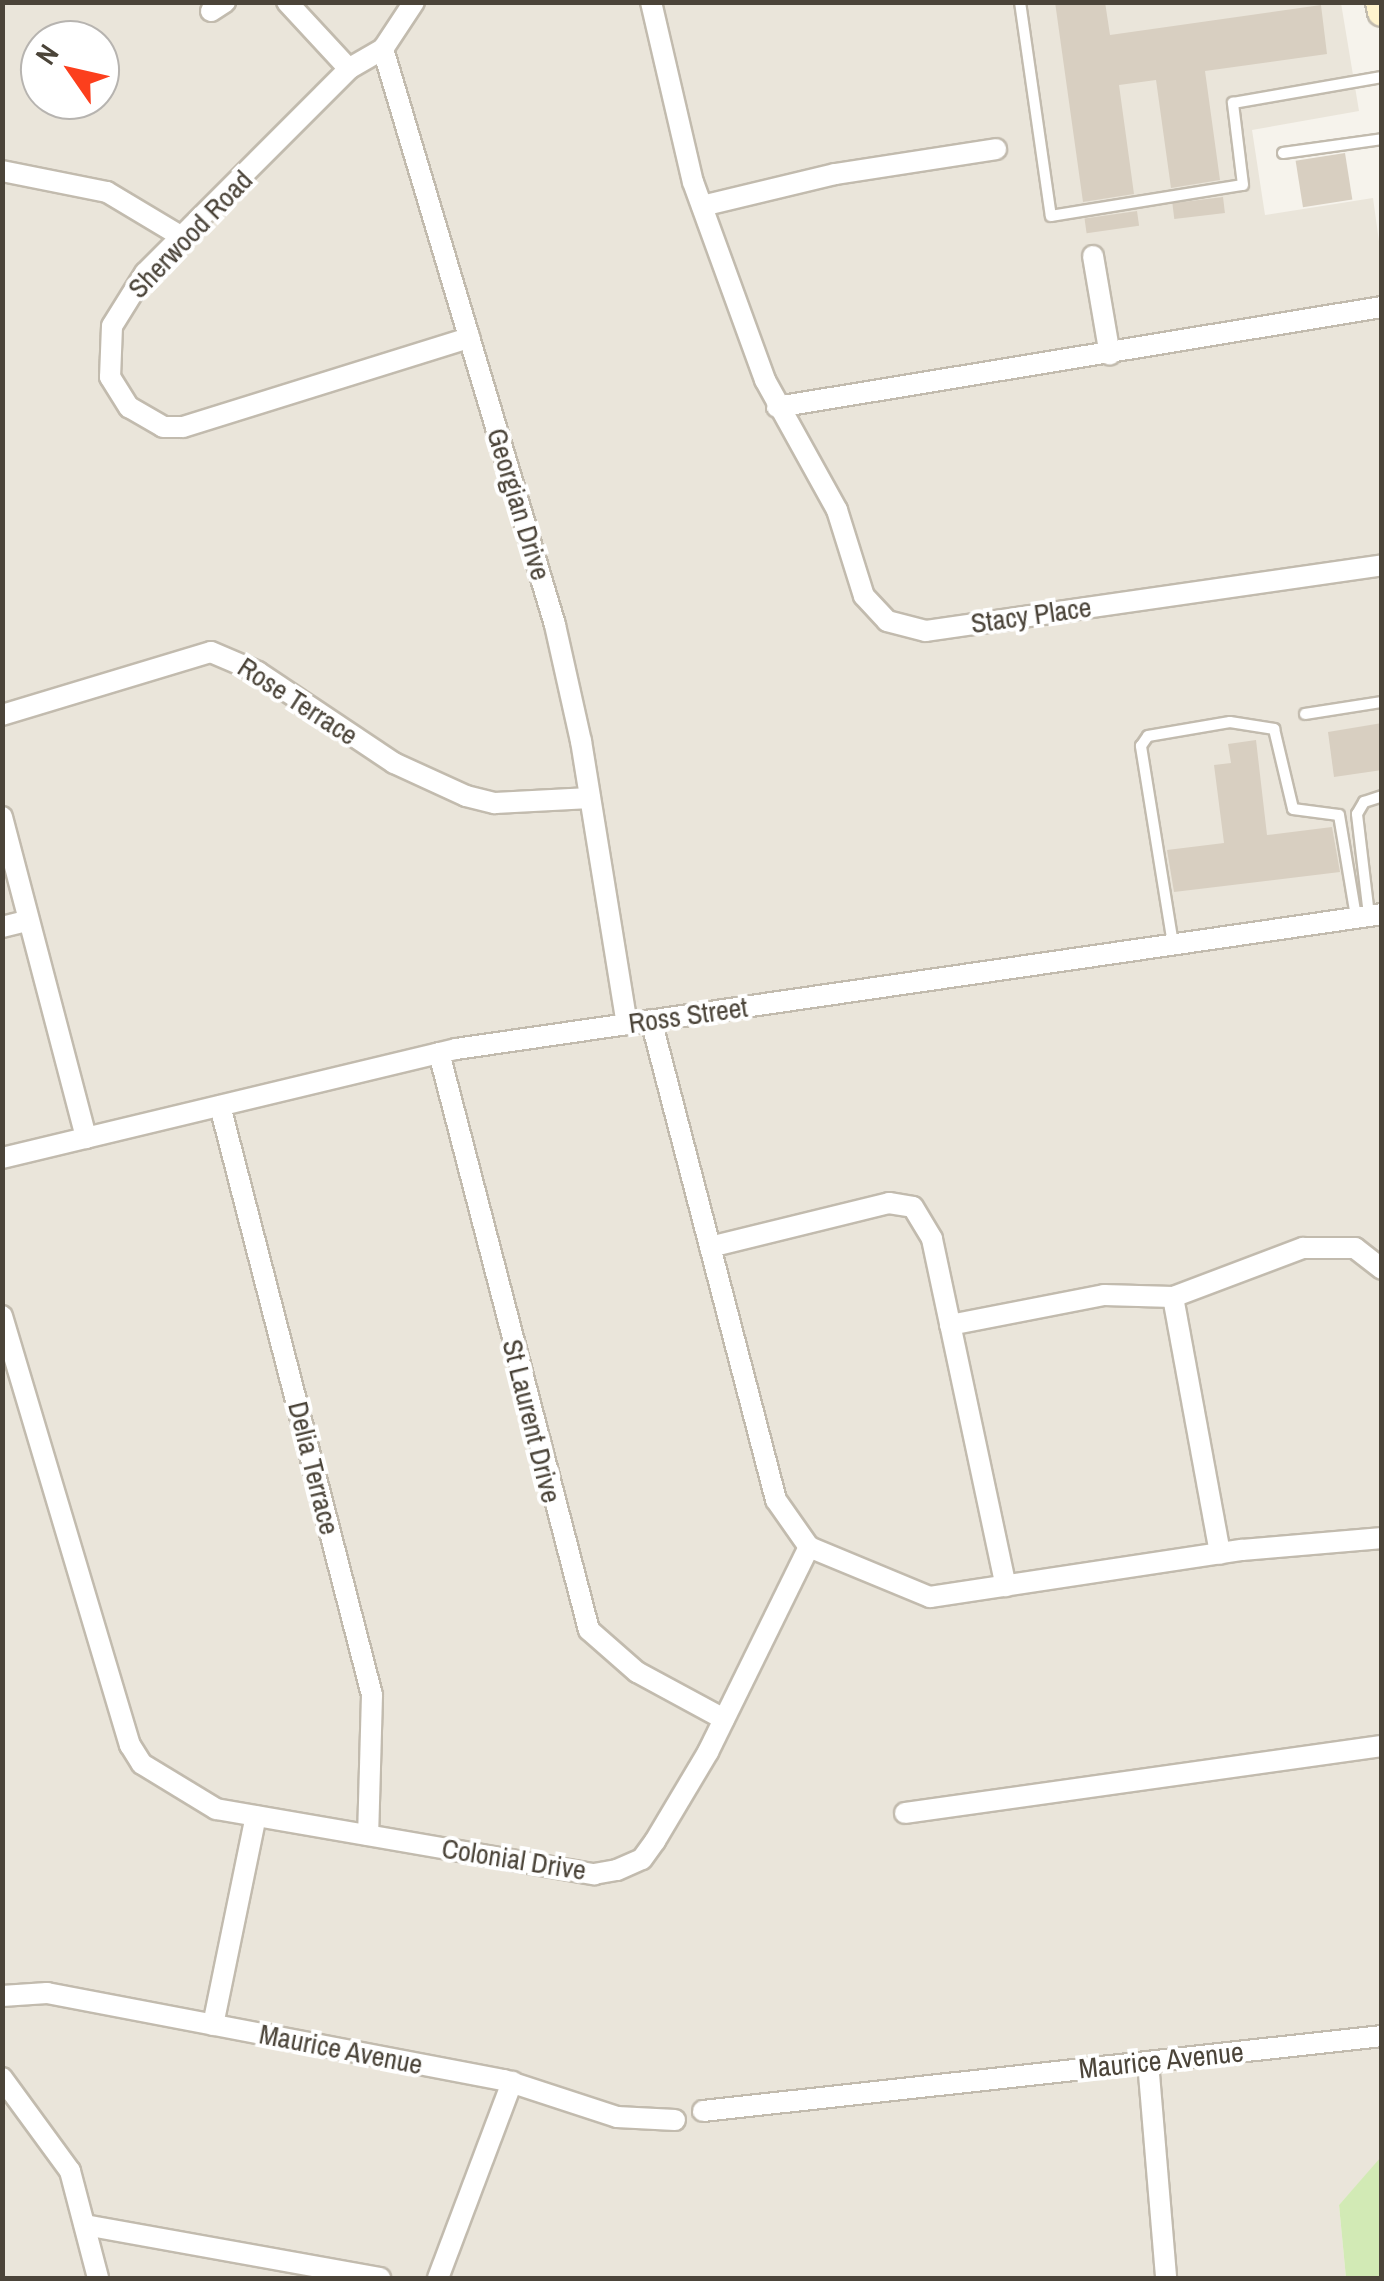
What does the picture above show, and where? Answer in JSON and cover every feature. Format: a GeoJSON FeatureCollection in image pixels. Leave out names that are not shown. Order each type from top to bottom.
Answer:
{"type":"FeatureCollection","features":[{"type":"Feature","properties":{"kind":"main road"},"geometry":{"type":"LineString","coordinates":[[1380,2],[1382,12]]}},
{"type":"Feature","properties":{"kind":"street"},"geometry":{"type":"LineString","coordinates":[[287,2],[349,69]]}},
{"type":"Feature","properties":{"kind":"street"},"geometry":{"type":"LineString","coordinates":[[382,48],[414,2]]}},
{"type":"Feature","properties":{"kind":"street","name":"Stacy Place"},"geometry":{"type":"LineString","coordinates":[[651,2],[702,206],[777,407],[792,440],[838,510],[864,596],[887,621],[906,629],[1382,565]]}},
{"type":"Feature","properties":{"kind":"street","name":"Sherwood Road"},"geometry":{"type":"LineString","coordinates":[[382,48],[349,69],[123,304],[107,350],[117,394],[163,427],[183,427],[469,338]]}},
{"type":"Feature","properties":{"kind":"street","name":"Georgian Drive"},"geometry":{"type":"LineString","coordinates":[[382,48],[554,625],[590,798],[626,1024]]}},
{"type":"Feature","properties":{"kind":"street"},"geometry":{"type":"LineString","coordinates":[[702,206],[835,174],[996,148]]}},
{"type":"Feature","properties":{"kind":"street"},"geometry":{"type":"LineString","coordinates":[[2,171],[107,192],[184,238]]}},
{"type":"Feature","properties":{"kind":"street"},"geometry":{"type":"LineString","coordinates":[[1093,256],[1110,355]]}},
{"type":"Feature","properties":{"kind":"street"},"geometry":{"type":"LineString","coordinates":[[777,407],[1110,355],[1382,306]]}},
{"type":"Feature","properties":{"kind":"street","name":"Rose Terrace"},"geometry":{"type":"LineString","coordinates":[[2,715],[211,652],[258,672],[394,763],[466,796],[496,803],[590,798]]}},
{"type":"Feature","properties":{"kind":"street"},"geometry":{"type":"LineString","coordinates":[[2,817],[26,921],[86,1138]]}},
{"type":"Feature","properties":{"kind":"street","name":"Ross Street"},"geometry":{"type":"LineString","coordinates":[[2,1158],[440,1053],[1369,915]]}},
{"type":"Feature","properties":{"kind":"street"},"geometry":{"type":"LineString","coordinates":[[2,927],[26,921]]}},
{"type":"Feature","properties":{"kind":"street"},"geometry":{"type":"LineString","coordinates":[[651,1020],[776,1500],[808,1547],[930,1597],[1220,1554],[1382,1538]]}},
{"type":"Feature","properties":{"kind":"street","name":"St Laurent Drive"},"geometry":{"type":"LineString","coordinates":[[440,1053],[589,1630],[637,1672],[724,1719]]}},
{"type":"Feature","properties":{"kind":"street","name":"Delia Terrace"},"geometry":{"type":"LineString","coordinates":[[220,1106],[372,1696],[368,1835]]}},
{"type":"Feature","properties":{"kind":"street"},"geometry":{"type":"LineString","coordinates":[[710,1247],[903,1202],[926,1222],[1006,1586]]}},
{"type":"Feature","properties":{"kind":"street"},"geometry":{"type":"LineString","coordinates":[[950,1325],[1104,1295],[1173,1297],[1303,1248],[1355,1248],[1382,1269]]}},
{"type":"Feature","properties":{"kind":"street"},"geometry":{"type":"LineString","coordinates":[[1173,1297],[1220,1554]]}},
{"type":"Feature","properties":{"kind":"street","name":"Colonial Drive"},"geometry":{"type":"LineString","coordinates":[[2,1316],[130,1745],[142,1764],[178,1790],[216,1809],[594,1874],[642,1859],[724,1719],[808,1547]]}},
{"type":"Feature","properties":{"kind":"street"},"geometry":{"type":"LineString","coordinates":[[905,1813],[1382,1746]]}},
{"type":"Feature","properties":{"kind":"street"},"geometry":{"type":"LineString","coordinates":[[213,2025],[256,1816]]}},
{"type":"Feature","properties":{"kind":"street","name":"Maurice Avenue"},"geometry":{"type":"LineString","coordinates":[[2,1996],[47,1994],[512,2082],[617,2116],[675,2120]]}},
{"type":"Feature","properties":{"kind":"street","name":"Maurice Avenue"},"geometry":{"type":"LineString","coordinates":[[703,2111],[1382,2036]]}},
{"type":"Feature","properties":{"kind":"street"},"geometry":{"type":"LineString","coordinates":[[1148,2062],[1166,2278]]}},
{"type":"Feature","properties":{"kind":"street"},"geometry":{"type":"LineString","coordinates":[[2,2078],[60,2154],[98,2278]]}},
{"type":"Feature","properties":{"kind":"street"},"geometry":{"type":"LineString","coordinates":[[438,2278],[512,2082]]}},
{"type":"Feature","properties":{"kind":"street"},"geometry":{"type":"LineString","coordinates":[[85,2226],[380,2278]]}},
{"type":"Feature","properties":{"kind":"lane"},"geometry":{"type":"LineString","coordinates":[[1020,2],[1052,216],[1243,184],[1232,103],[1382,77]]}},
{"type":"Feature","properties":{"kind":"lane"},"geometry":{"type":"LineString","coordinates":[[1283,153],[1382,139]]}},
{"type":"Feature","properties":{"kind":"lane"},"geometry":{"type":"LineString","coordinates":[[1305,714],[1382,702]]}},
{"type":"Feature","properties":{"kind":"lane"},"geometry":{"type":"LineString","coordinates":[[1174,944],[1140,746],[1148,736],[1230,722],[1274,729],[1293,809],[1339,816],[1369,915]]}},
{"type":"Feature","properties":{"kind":"lane"},"geometry":{"type":"LineString","coordinates":[[1369,915],[1358,814],[1364,802],[1382,796]]}},
{"type":"Feature","properties":{"kind":"shaded area"},"geometry":{"type":"Polygon","coordinates":[[[3,3],[1341,3],[1359,111],[1252,130],[1265,215],[1373,198],[1381,256],[1382,2157],[1339,2205],[1346,2278],[3,2278],[3,3]]]}},
{"type":"Feature","properties":{"kind":"green space"},"geometry":{"type":"Polygon","coordinates":[[[1381,2157],[1381,2278],[1346,2278],[1339,2205],[1381,2157]]]}},
{"type":"Feature","properties":{"kind":"building"},"geometry":{"type":"Polygon","coordinates":[[[1055,2],[1105,2],[1110,35],[1321,5],[1327,54],[1205,71],[1220,180],[1171,188],[1156,80],[1119,85],[1134,194],[1083,202],[1055,2]]]}},
{"type":"Feature","properties":{"kind":"building"},"geometry":{"type":"Polygon","coordinates":[[[1345,153],[1352,199],[1303,207],[1296,161],[1345,153]]]}},
{"type":"Feature","properties":{"kind":"building"},"geometry":{"type":"Polygon","coordinates":[[[1223,197],[1225,213],[1174,219],[1172,203],[1223,197]]]}},
{"type":"Feature","properties":{"kind":"building"},"geometry":{"type":"Polygon","coordinates":[[[1137,211],[1139,226],[1087,233],[1085,218],[1137,211]]]}},
{"type":"Feature","properties":{"kind":"building"},"geometry":{"type":"Polygon","coordinates":[[[1382,723],[1382,770],[1334,777],[1328,732],[1382,723]]]}},
{"type":"Feature","properties":{"kind":"building"},"geometry":{"type":"Polygon","coordinates":[[[1256,740],[1267,835],[1332,827],[1340,872],[1174,892],[1167,850],[1224,843],[1214,765],[1231,763],[1228,744],[1256,740]]]}}]}
